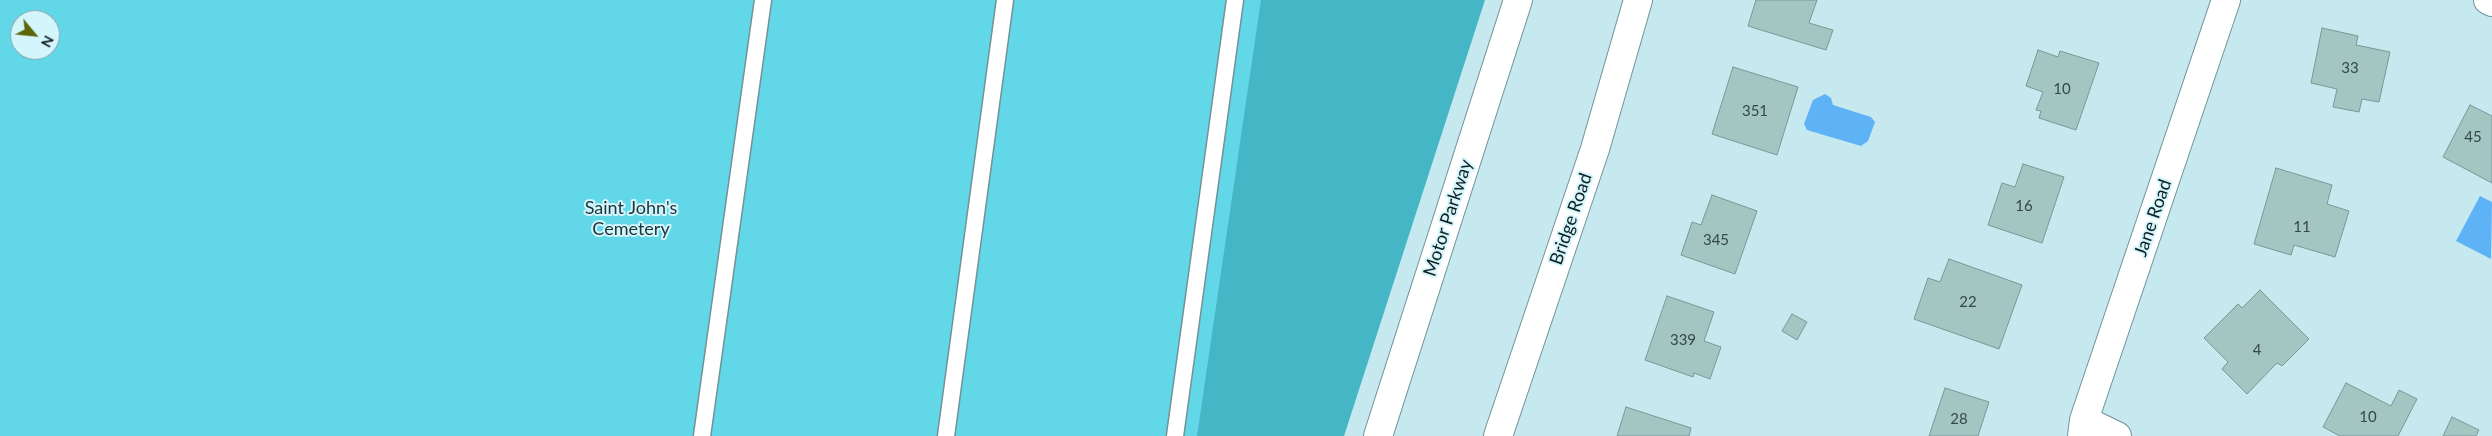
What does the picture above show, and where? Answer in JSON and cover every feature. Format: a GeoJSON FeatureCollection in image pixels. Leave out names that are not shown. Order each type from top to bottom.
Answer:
{"type":"FeatureCollection","features":[{"type":"Feature","properties":{"kind":"street","name":"Motor Parkway"},"geometry":{"type":"LineString","coordinates":[[1378,436],[1518,0]]}},
{"type":"Feature","properties":{"kind":"street","name":"Bridge Road"},"geometry":{"type":"LineString","coordinates":[[1498,436],[1595,149],[1638,0]]}},
{"type":"Feature","properties":{"kind":"street","name":"Jane Road"},"geometry":{"type":"LineString","coordinates":[[2083,428],[2226,0]]}},
{"type":"Feature","properties":{"kind":"street"},"geometry":{"type":"LineString","coordinates":[[2488,0],[2492,2]]}},
{"type":"Feature","properties":{"kind":"street"},"geometry":{"type":"LineString","coordinates":[[2083,428],[2117,436]]}},
{"type":"Feature","properties":{"kind":"lane"},"geometry":{"type":"LineString","coordinates":[[702,436],[764,0]]}},
{"type":"Feature","properties":{"kind":"lane"},"geometry":{"type":"LineString","coordinates":[[946,436],[1005,0]]}},
{"type":"Feature","properties":{"kind":"lane"},"geometry":{"type":"LineString","coordinates":[[1175,436],[1235,0]]}},
{"type":"Feature","properties":{"kind":"green space","name":"Saint John's Cemetery"},"geometry":{"type":"Polygon","coordinates":[[[0,0],[1262,0],[1208,436],[0,436],[0,0]]]}},
{"type":"Feature","properties":{"kind":"shaded area"},"geometry":{"type":"Polygon","coordinates":[[[1261,0],[1485,0],[1344,436],[1197,436],[1261,0]]]}},
{"type":"Feature","properties":{"kind":"shaded area"},"geometry":{"type":"Polygon","coordinates":[[[1825,94],[1831,98],[1833,105],[1871,117],[1875,122],[1868,141],[1861,146],[1807,130],[1804,124],[1813,100],[1825,94]]]}},
{"type":"Feature","properties":{"kind":"shaded area"},"geometry":{"type":"Polygon","coordinates":[[[2480,196],[2492,202],[2491,259],[2456,241],[2480,196]]]}},
{"type":"Feature","properties":{"kind":"building"},"geometry":{"type":"Polygon","coordinates":[[[1756,0],[1817,0],[1809,23],[1833,30],[1826,50],[1748,26],[1756,0]]]}},
{"type":"Feature","properties":{"kind":"building"},"geometry":{"type":"Polygon","coordinates":[[[2322,28],[2358,36],[2356,45],[2390,52],[2379,102],[2362,99],[2359,112],[2333,107],[2337,89],[2311,83],[2322,28]]]}},
{"type":"Feature","properties":{"kind":"building"},"geometry":{"type":"Polygon","coordinates":[[[2038,50],[2058,57],[2060,51],[2099,63],[2076,130],[2039,118],[2041,111],[2036,110],[2043,92],[2026,86],[2038,50]]]}},
{"type":"Feature","properties":{"kind":"building"},"geometry":{"type":"Polygon","coordinates":[[[1733,67],[1798,87],[1777,155],[1712,134],[1733,67]]]}},
{"type":"Feature","properties":{"kind":"building"},"geometry":{"type":"Polygon","coordinates":[[[2470,105],[2492,116],[2492,183],[2443,157],[2470,105]]]}},
{"type":"Feature","properties":{"kind":"building"},"geometry":{"type":"Polygon","coordinates":[[[2023,164],[2064,177],[2042,243],[1988,225],[2002,183],[2015,187],[2023,164]]]}},
{"type":"Feature","properties":{"kind":"building"},"geometry":{"type":"Polygon","coordinates":[[[2276,168],[2332,185],[2327,204],[2349,211],[2335,257],[2294,245],[2291,255],[2254,244],[2276,168]]]}},
{"type":"Feature","properties":{"kind":"building"},"geometry":{"type":"Polygon","coordinates":[[[1712,195],[1757,211],[1735,274],[1681,255],[1692,222],[1701,225],[1712,195]]]}},
{"type":"Feature","properties":{"kind":"building"},"geometry":{"type":"Polygon","coordinates":[[[1949,259],[2022,285],[1999,349],[1914,319],[1928,278],[1940,282],[1949,259]]]}},
{"type":"Feature","properties":{"kind":"building"},"geometry":{"type":"Polygon","coordinates":[[[2260,290],[2309,339],[2282,366],[2277,363],[2247,394],[2222,369],[2228,362],[2204,338],[2238,304],[2242,308],[2260,290]]]}},
{"type":"Feature","properties":{"kind":"building"},"geometry":{"type":"Polygon","coordinates":[[[1667,296],[1714,312],[1704,341],[1721,347],[1710,379],[1694,373],[1693,377],[1645,360],[1667,296]]]}},
{"type":"Feature","properties":{"kind":"building"},"geometry":{"type":"Polygon","coordinates":[[[1792,314],[1807,322],[1797,340],[1782,331],[1792,314]]]}},
{"type":"Feature","properties":{"kind":"building"},"geometry":{"type":"Polygon","coordinates":[[[2346,383],[2391,406],[2399,390],[2417,399],[2398,436],[2340,436],[2323,427],[2346,383]]]}},
{"type":"Feature","properties":{"kind":"building"},"geometry":{"type":"Polygon","coordinates":[[[1945,388],[1989,402],[1978,436],[1929,436],[1945,388]]]}},
{"type":"Feature","properties":{"kind":"building"},"geometry":{"type":"Polygon","coordinates":[[[1626,407],[1691,428],[1689,436],[1617,436],[1626,407]]]}},
{"type":"Feature","properties":{"kind":"building"},"geometry":{"type":"Polygon","coordinates":[[[2452,417],[2479,430],[2476,436],[2443,436],[2452,417]]]}}]}
